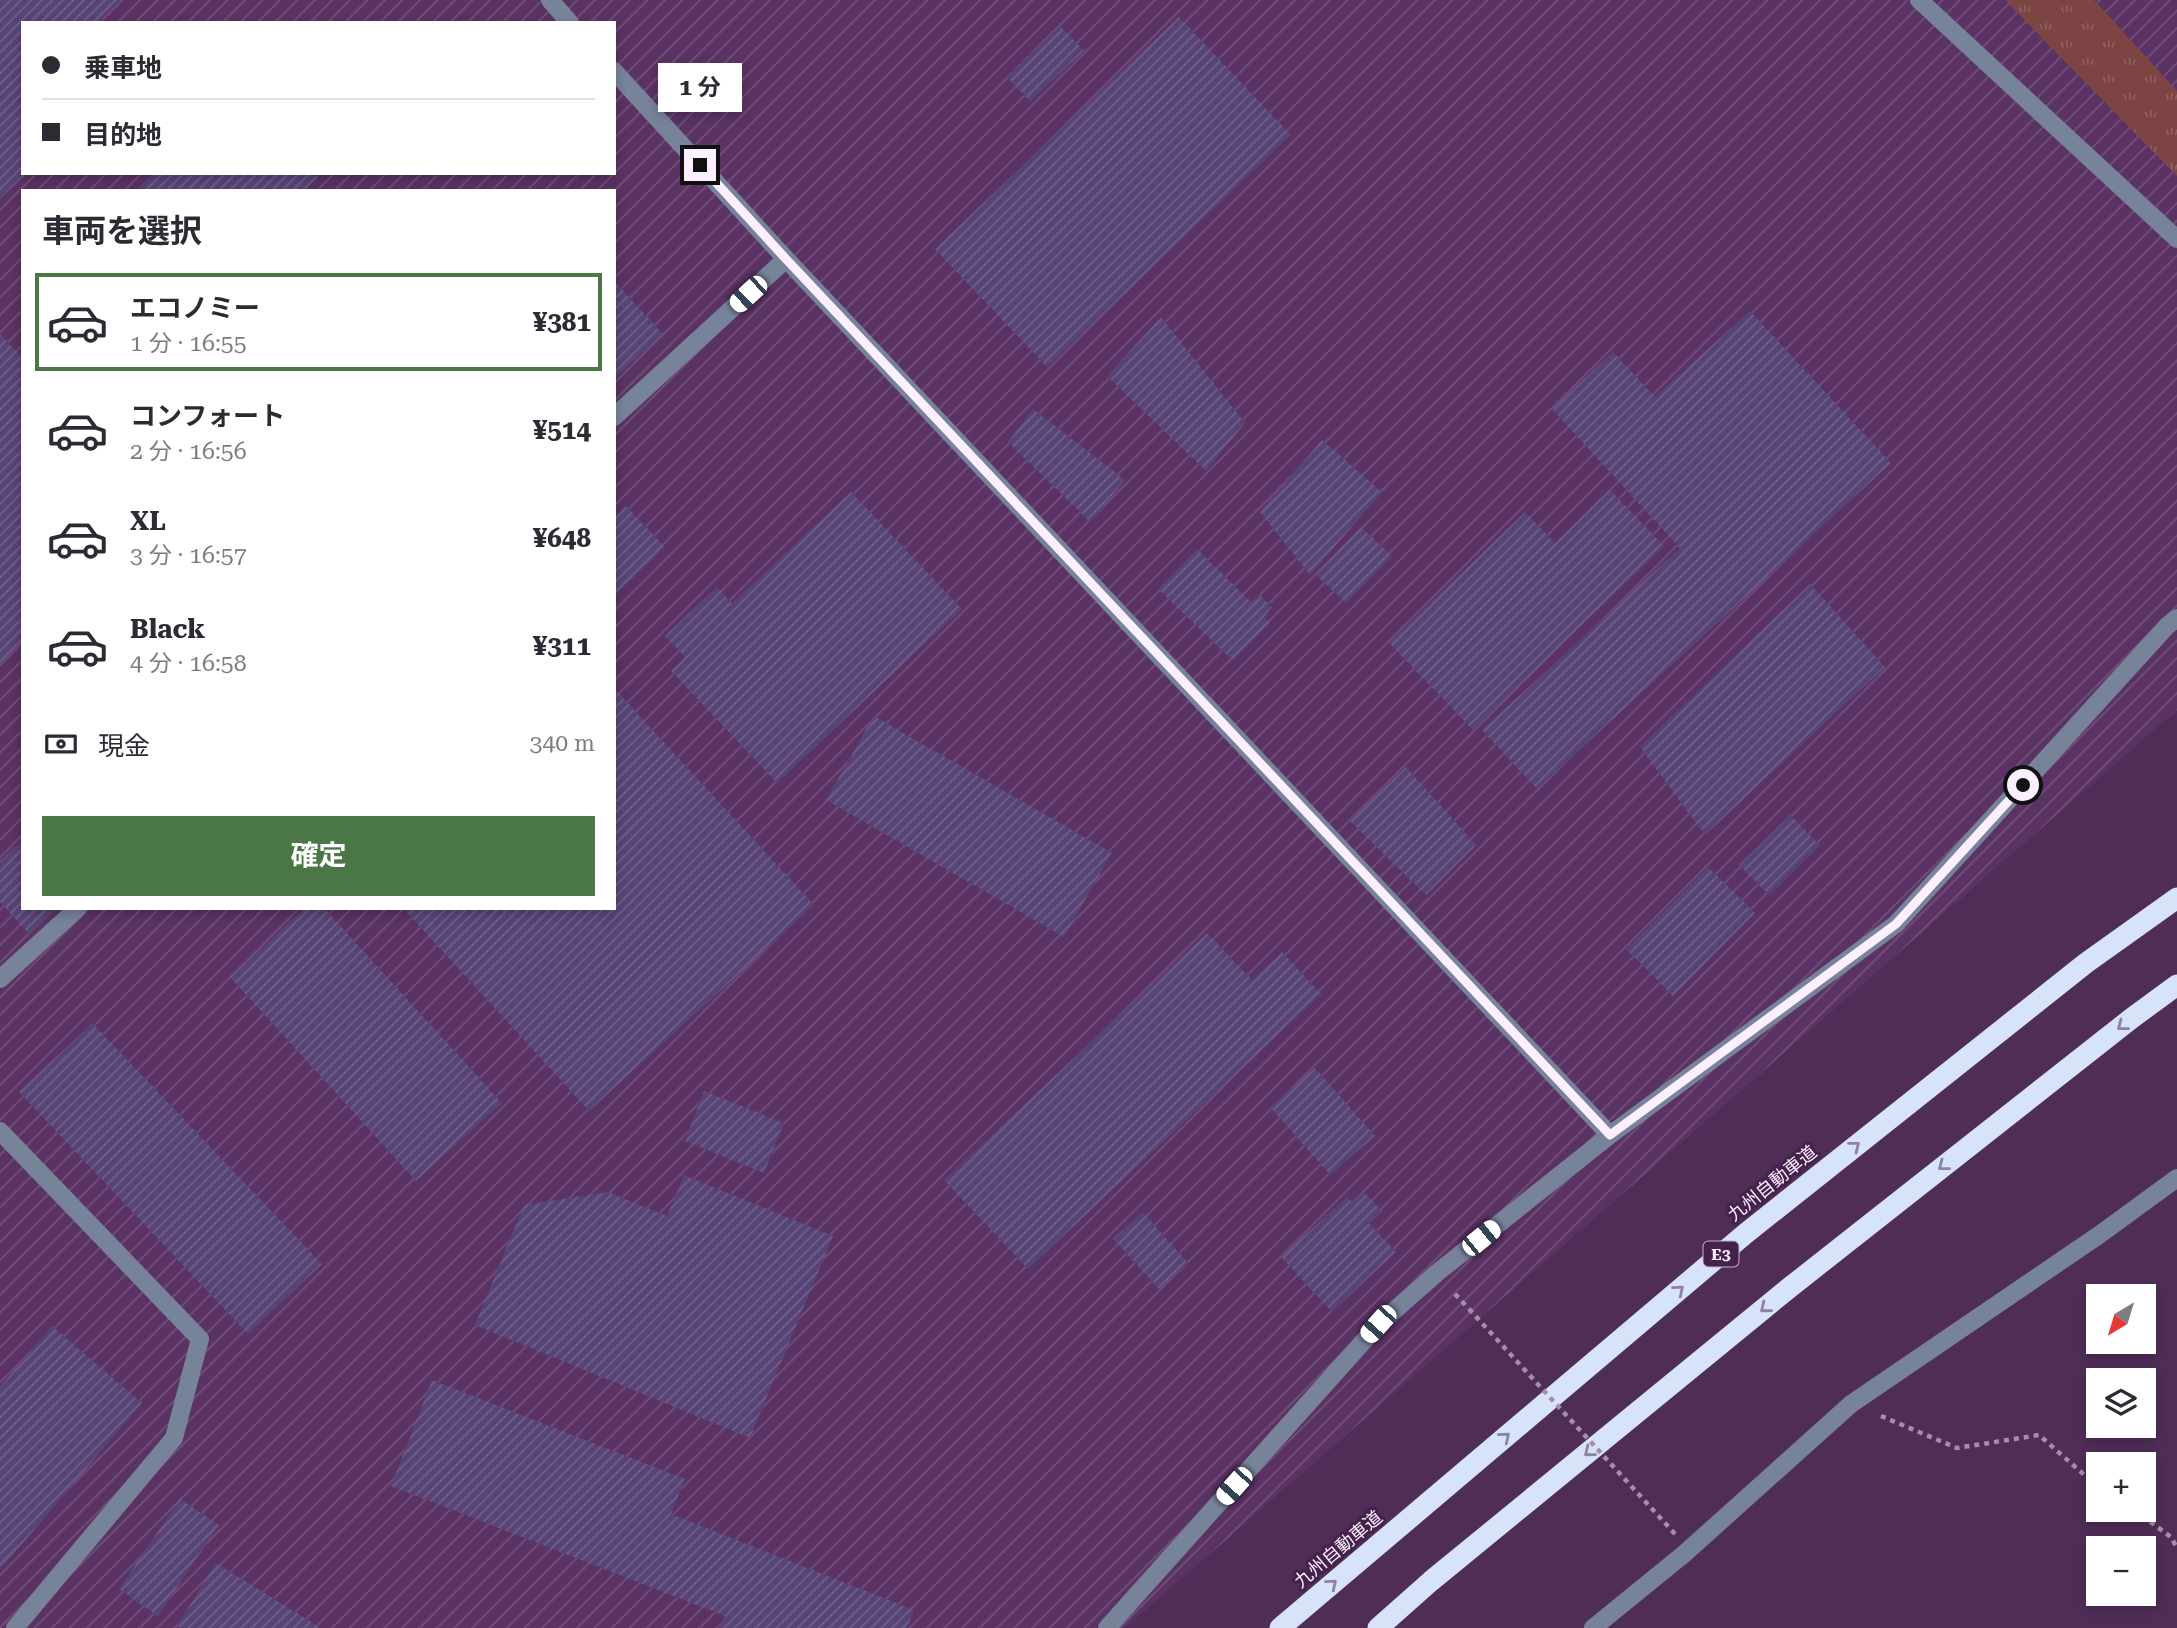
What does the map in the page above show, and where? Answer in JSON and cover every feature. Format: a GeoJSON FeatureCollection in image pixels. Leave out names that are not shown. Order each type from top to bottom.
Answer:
{"type":"FeatureCollection","features":[{"type":"Feature","properties":{"kind":"highway","name":"九州自動車道"},"geometry":{"type":"LineString","coordinates":[[1280,1628],[1745,1234],[2085,963],[2177,898]]}},
{"type":"Feature","properties":{"kind":"highway"},"geometry":{"type":"LineString","coordinates":[[1378,1628],[1431,1581],[1789,1288],[2121,1026],[2177,985]]}},
{"type":"Feature","properties":{"kind":"street"},"geometry":{"type":"LineString","coordinates":[[550,0],[568,21]]}},
{"type":"Feature","properties":{"kind":"street"},"geometry":{"type":"LineString","coordinates":[[1919,0],[2177,239]]}},
{"type":"Feature","properties":{"kind":"street"},"geometry":{"type":"LineString","coordinates":[[616,73],[786,259],[1610,1135]]}},
{"type":"Feature","properties":{"kind":"street"},"geometry":{"type":"LineString","coordinates":[[616,415],[786,259]]}},
{"type":"Feature","properties":{"kind":"street"},"geometry":{"type":"LineString","coordinates":[[1107,1628],[1378,1324],[1438,1272],[1610,1135],[1896,924],[2177,618]]}},
{"type":"Feature","properties":{"kind":"street"},"geometry":{"type":"LineString","coordinates":[[0,979],[76,910]]}},
{"type":"Feature","properties":{"kind":"street"},"geometry":{"type":"LineString","coordinates":[[0,1131],[200,1339],[174,1437],[15,1628]]}},
{"type":"Feature","properties":{"kind":"street"},"geometry":{"type":"LineString","coordinates":[[1593,1628],[1684,1554],[1851,1404],[2099,1235],[2177,1178]]}},
{"type":"Feature","properties":{"kind":"path"},"geometry":{"type":"LineString","coordinates":[[1469,1309],[1676,1535]]}},
{"type":"Feature","properties":{"kind":"path"},"geometry":{"type":"LineString","coordinates":[[1851,1404],[1957,1448],[2039,1434],[2086,1476]]}},
{"type":"Feature","properties":{"kind":"path"},"geometry":{"type":"LineString","coordinates":[[2150,1522],[2171,1537],[2177,1548]]}},
{"type":"Feature","properties":{"kind":"shaded area"},"geometry":{"type":"Polygon","coordinates":[[[0,0],[2177,0],[2177,710],[1125,1628],[0,1628],[0,0]]]}},
{"type":"Feature","properties":{"kind":"green space"},"geometry":{"type":"Polygon","coordinates":[[[2005,0],[2094,0],[2177,91],[2177,176],[2005,0]]]}},
{"type":"Feature","properties":{"kind":"building"},"geometry":{"type":"Polygon","coordinates":[[[0,0],[120,0],[99,21],[21,21],[21,98],[18,101],[21,103],[21,175],[25,175],[0,199],[0,0]]]}},
{"type":"Feature","properties":{"kind":"building"},"geometry":{"type":"Polygon","coordinates":[[[1179,17],[1291,135],[1047,367],[935,249],[1179,17]]]}},
{"type":"Feature","properties":{"kind":"building"},"geometry":{"type":"Polygon","coordinates":[[[1060,26],[1084,51],[1030,101],[1007,77],[1060,26]]]}},
{"type":"Feature","properties":{"kind":"building"},"geometry":{"type":"Polygon","coordinates":[[[152,175],[318,177],[306,189],[138,189],[152,175]]]}},
{"type":"Feature","properties":{"kind":"building"},"geometry":{"type":"Polygon","coordinates":[[[616,283],[663,334],[616,377],[616,283]]]}},
{"type":"Feature","properties":{"kind":"building"},"geometry":{"type":"Polygon","coordinates":[[[1750,311],[1891,463],[1537,789],[1482,730],[1680,548],[1552,409],[1613,352],[1655,397],[1750,311]]]}},
{"type":"Feature","properties":{"kind":"building"},"geometry":{"type":"Polygon","coordinates":[[[1161,317],[1245,423],[1206,471],[1107,376],[1161,317]]]}},
{"type":"Feature","properties":{"kind":"building"},"geometry":{"type":"Polygon","coordinates":[[[0,334],[21,356],[21,643],[0,663],[0,334]]]}},
{"type":"Feature","properties":{"kind":"building"},"geometry":{"type":"Polygon","coordinates":[[[1033,409],[1125,480],[1090,522],[1008,442],[1033,409]]]}},
{"type":"Feature","properties":{"kind":"building"},"geometry":{"type":"Polygon","coordinates":[[[1322,440],[1382,492],[1310,575],[1260,512],[1322,440]]]}},
{"type":"Feature","properties":{"kind":"building"},"geometry":{"type":"Polygon","coordinates":[[[1610,490],[1664,546],[1473,730],[1389,643],[1525,512],[1555,543],[1610,490]]]}},
{"type":"Feature","properties":{"kind":"building"},"geometry":{"type":"Polygon","coordinates":[[[851,492],[962,609],[777,783],[671,671],[685,657],[665,636],[717,587],[732,603],[851,492]]]}},
{"type":"Feature","properties":{"kind":"building"},"geometry":{"type":"Polygon","coordinates":[[[626,506],[665,547],[616,594],[616,515],[626,506]]]}},
{"type":"Feature","properties":{"kind":"building"},"geometry":{"type":"Polygon","coordinates":[[[1361,527],[1392,556],[1346,603],[1316,575],[1361,527]]]}},
{"type":"Feature","properties":{"kind":"building"},"geometry":{"type":"Polygon","coordinates":[[[1197,549],[1251,602],[1259,594],[1272,607],[1264,617],[1270,623],[1233,661],[1158,589],[1197,549]]]}},
{"type":"Feature","properties":{"kind":"building"},"geometry":{"type":"Polygon","coordinates":[[[1810,584],[1885,667],[1705,835],[1640,747],[1810,584]]]}},
{"type":"Feature","properties":{"kind":"building"},"geometry":{"type":"Polygon","coordinates":[[[616,690],[814,905],[589,1111],[405,910],[616,910],[616,690]]]}},
{"type":"Feature","properties":{"kind":"building"},"geometry":{"type":"Polygon","coordinates":[[[874,716],[1112,853],[1064,937],[826,800],[874,716]]]}},
{"type":"Feature","properties":{"kind":"building"},"geometry":{"type":"Polygon","coordinates":[[[1406,767],[1476,845],[1426,895],[1350,821],[1406,767]]]}},
{"type":"Feature","properties":{"kind":"building"},"geometry":{"type":"Polygon","coordinates":[[[1790,815],[1820,845],[1769,895],[1739,865],[1790,815]]]}},
{"type":"Feature","properties":{"kind":"building"},"geometry":{"type":"Polygon","coordinates":[[[21,842],[21,910],[55,910],[29,934],[0,902],[0,861],[21,842]]]}},
{"type":"Feature","properties":{"kind":"building"},"geometry":{"type":"Polygon","coordinates":[[[1708,867],[1755,913],[1673,996],[1626,949],[1708,867]]]}},
{"type":"Feature","properties":{"kind":"building"},"geometry":{"type":"Polygon","coordinates":[[[303,910],[326,910],[502,1103],[416,1181],[230,977],[303,910]]]}},
{"type":"Feature","properties":{"kind":"building"},"geometry":{"type":"Polygon","coordinates":[[[1207,933],[1252,980],[1282,952],[1321,994],[1028,1269],[944,1180],[1207,933]]]}},
{"type":"Feature","properties":{"kind":"building"},"geometry":{"type":"Polygon","coordinates":[[[92,1023],[322,1264],[248,1334],[19,1092],[92,1023]]]}},
{"type":"Feature","properties":{"kind":"building"},"geometry":{"type":"Polygon","coordinates":[[[1315,1068],[1375,1136],[1330,1175],[1270,1107],[1315,1068]]]}},
{"type":"Feature","properties":{"kind":"building"},"geometry":{"type":"Polygon","coordinates":[[[704,1091],[784,1123],[764,1173],[685,1141],[704,1091]]]}},
{"type":"Feature","properties":{"kind":"building"},"geometry":{"type":"Polygon","coordinates":[[[684,1175],[833,1236],[750,1438],[475,1325],[524,1205],[608,1192],[667,1216],[684,1175]]]}},
{"type":"Feature","properties":{"kind":"building"},"geometry":{"type":"Polygon","coordinates":[[[1364,1192],[1382,1211],[1369,1223],[1396,1252],[1332,1312],[1281,1257],[1347,1197],[1352,1202],[1364,1192]]]}},
{"type":"Feature","properties":{"kind":"building"},"geometry":{"type":"Polygon","coordinates":[[[1143,1212],[1188,1263],[1159,1289],[1113,1239],[1143,1212]]]}},
{"type":"Feature","properties":{"kind":"building"},"geometry":{"type":"Polygon","coordinates":[[[52,1326],[142,1403],[0,1570],[0,1387],[52,1326]]]}},
{"type":"Feature","properties":{"kind":"building"},"geometry":{"type":"Polygon","coordinates":[[[432,1380],[685,1479],[671,1514],[914,1610],[907,1628],[720,1628],[725,1616],[391,1486],[432,1380]]]}},
{"type":"Feature","properties":{"kind":"building"},"geometry":{"type":"Polygon","coordinates":[[[180,1499],[219,1525],[158,1616],[119,1589],[180,1499]]]}},
{"type":"Feature","properties":{"kind":"building"},"geometry":{"type":"Polygon","coordinates":[[[216,1563],[321,1628],[180,1628],[177,1626],[216,1563]]]}},
{"type":"Feature","properties":{"kind":"route"},"geometry":{"type":"LineString","coordinates":[[700,165],[1610,1135],[1896,924],[2023,785]]}}]}
